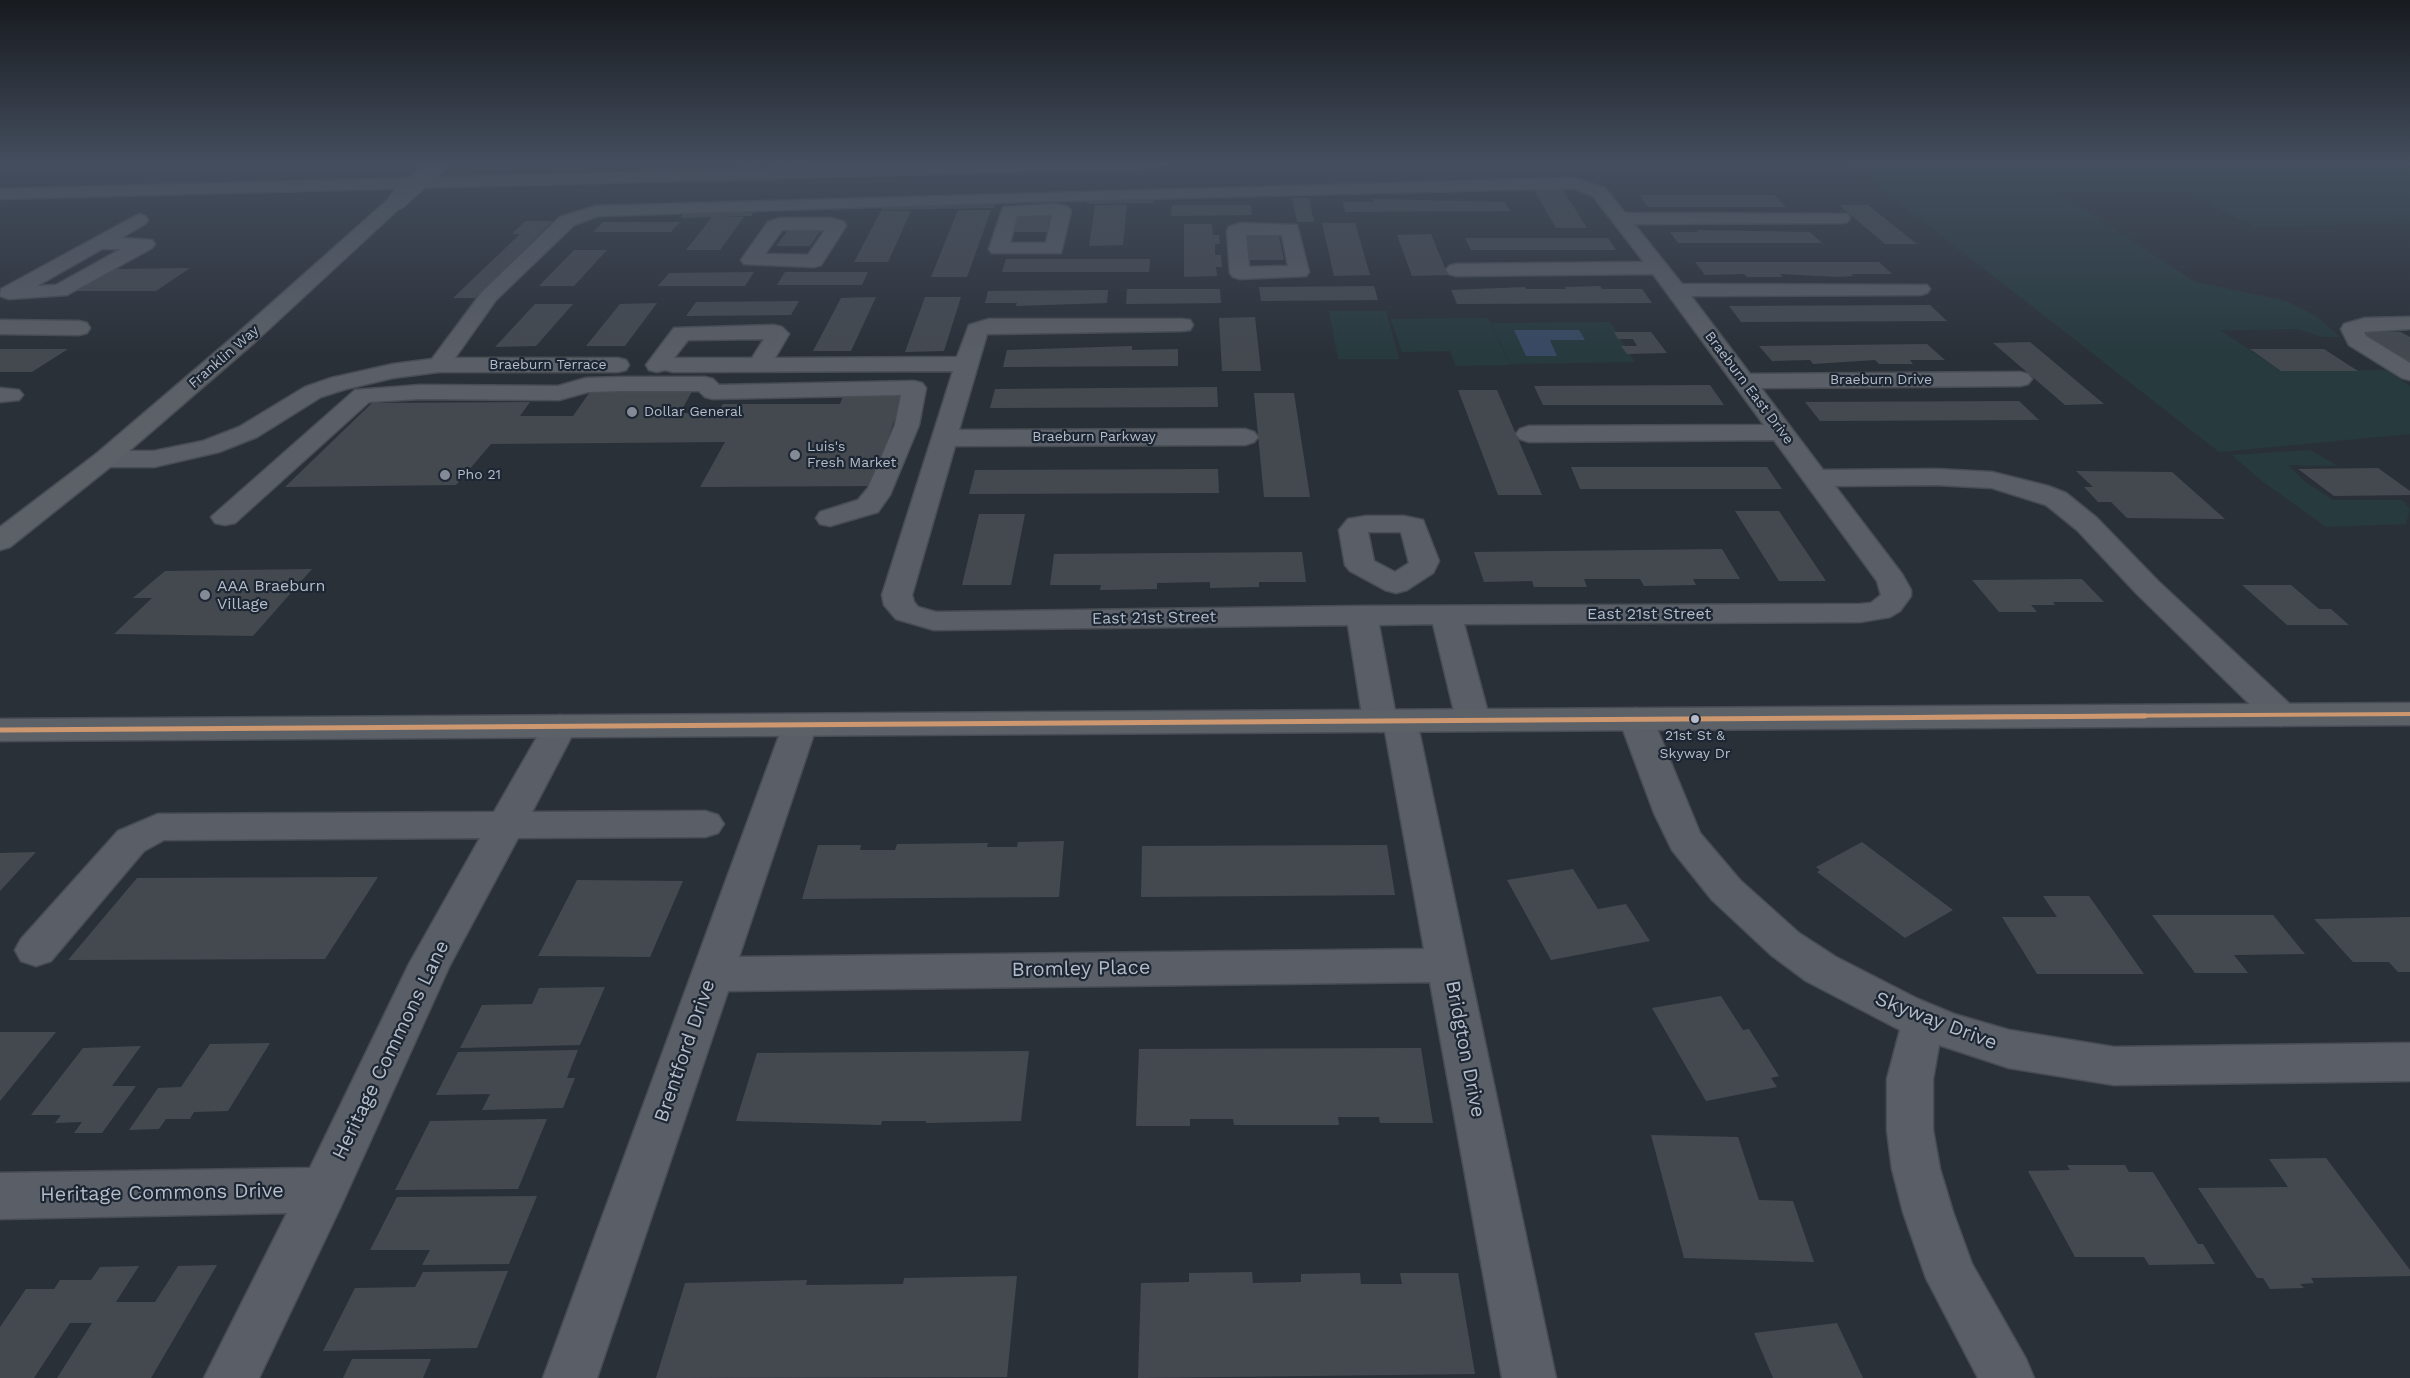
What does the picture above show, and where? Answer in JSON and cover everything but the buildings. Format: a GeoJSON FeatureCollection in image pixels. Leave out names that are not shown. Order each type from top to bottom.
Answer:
{"type":"FeatureCollection","features":[{"type":"Feature","properties":{"kind":"main road","name":"Franklin Way"},"geometry":{"type":"LineString","coordinates":[[0,541],[105,459],[247,337],[368,227]]}},
{"type":"Feature","properties":{"kind":"main road"},"geometry":{"type":"LineString","coordinates":[[0,730],[2410,714]]}},
{"type":"Feature","properties":{"kind":"street"},"geometry":{"type":"LineString","coordinates":[[7,291],[126,227]]}},
{"type":"Feature","properties":{"kind":"street"},"geometry":{"type":"LineString","coordinates":[[439,365],[489,296],[560,227]]}},
{"type":"Feature","properties":{"kind":"street"},"geometry":{"type":"LineString","coordinates":[[1004,227],[998,248],[1000,250],[1054,249],[1059,227]]}},
{"type":"Feature","properties":{"kind":"street","name":"Braeburn East Drive"},"geometry":{"type":"LineString","coordinates":[[1626,227],[1676,290],[1892,580],[1896,590],[1891,603]]}},
{"type":"Feature","properties":{"kind":"street"},"geometry":{"type":"LineString","coordinates":[[7,291],[60,291],[145,244],[98,243]]}},
{"type":"Feature","properties":{"kind":"street"},"geometry":{"type":"LineString","coordinates":[[1456,270],[1658,268]]}},
{"type":"Feature","properties":{"kind":"street"},"geometry":{"type":"LineString","coordinates":[[1676,290],[1920,289]]}},
{"type":"Feature","properties":{"kind":"street"},"geometry":{"type":"LineString","coordinates":[[2410,322],[2365,324],[2352,329],[2357,340],[2410,373]]}},
{"type":"Feature","properties":{"kind":"street"},"geometry":{"type":"LineString","coordinates":[[944,438],[976,330],[989,326],[1182,324]]}},
{"type":"Feature","properties":{"kind":"street"},"geometry":{"type":"LineString","coordinates":[[0,327],[79,328]]}},
{"type":"Feature","properties":{"kind":"street"},"geometry":{"type":"LineString","coordinates":[[657,365],[682,333],[774,332],[778,334],[760,364]]}},
{"type":"Feature","properties":{"kind":"street","name":"Braeburn Terrace"},"geometry":{"type":"LineString","coordinates":[[105,459],[154,459],[199,450],[248,432],[303,397],[323,388],[393,371],[439,365],[760,364],[969,355]]}},
{"type":"Feature","properties":{"kind":"street","name":"Braeburn Drive"},"geometry":{"type":"LineString","coordinates":[[1742,381],[2020,379]]}},
{"type":"Feature","properties":{"kind":"street"},"geometry":{"type":"LineString","coordinates":[[225,517],[363,395],[420,392],[559,393],[586,385],[623,384],[705,384],[713,392],[914,388],[907,425],[881,489],[868,506],[831,519]]}},
{"type":"Feature","properties":{"kind":"street"},"geometry":{"type":"LineString","coordinates":[[1529,434],[1781,432]]}},
{"type":"Feature","properties":{"kind":"street","name":"Braeburn Parkway"},"geometry":{"type":"LineString","coordinates":[[944,438],[1245,437]]}},
{"type":"Feature","properties":{"kind":"street","name":"East 21st Street"},"geometry":{"type":"LineString","coordinates":[[944,438],[897,595],[899,604],[907,612],[934,621],[1362,615],[1860,613],[1879,611],[1891,603]]}},
{"type":"Feature","properties":{"kind":"street"},"geometry":{"type":"LineString","coordinates":[[1815,478],[1969,478],[2017,485],[2056,499],[2087,524],[2147,587],[2281,715]]}},
{"type":"Feature","properties":{"kind":"street"},"geometry":{"type":"LineString","coordinates":[[1396,584],[1404,615]]}},
{"type":"Feature","properties":{"kind":"street"},"geometry":{"type":"LineString","coordinates":[[1362,615],[1390,721]]}},
{"type":"Feature","properties":{"kind":"street"},"geometry":{"type":"LineString","coordinates":[[1446,615],[1473,720]]}},
{"type":"Feature","properties":{"kind":"street","name":"Skyway Drive"},"geometry":{"type":"LineString","coordinates":[[1636,719],[1672,813],[1685,840],[1725,890],[1785,944],[1821,969],[1861,992],[1925,1021],[2009,1049],[2114,1066],[2410,1062]]}},
{"type":"Feature","properties":{"kind":"street","name":"Bridgton Drive"},"geometry":{"type":"LineString","coordinates":[[1390,721],[1449,965],[1529,1378]]}},
{"type":"Feature","properties":{"kind":"street","name":"Brentford Drive"},"geometry":{"type":"LineString","coordinates":[[570,1378],[800,725]]}},
{"type":"Feature","properties":{"kind":"street","name":"Heritage Commons Lane"},"geometry":{"type":"LineString","coordinates":[[231,1378],[324,1190],[430,964],[560,726]]}},
{"type":"Feature","properties":{"kind":"street"},"geometry":{"type":"LineString","coordinates":[[36,951],[131,841],[146,831],[158,828],[705,824]]}},
{"type":"Feature","properties":{"kind":"street","name":"Bromley Place"},"geometry":{"type":"LineString","coordinates":[[712,974],[1449,965]]}},
{"type":"Feature","properties":{"kind":"street"},"geometry":{"type":"LineString","coordinates":[[1925,1021],[1916,1048],[1910,1079],[1910,1130],[1916,1169],[1928,1212],[1952,1278],[2007,1378]]}},
{"type":"Feature","properties":{"kind":"street","name":"Heritage Commons Drive"},"geometry":{"type":"LineString","coordinates":[[0,1196],[324,1190]]}},
{"type":"Feature","properties":{"kind":"green space"},"geometry":{"type":"Polygon","coordinates":[[[1931,227],[2112,227],[2195,282],[2286,301],[2316,316],[2340,337],[2322,337],[2298,329],[2220,330],[2281,371],[2386,370],[2410,386],[2410,434],[2219,452],[1931,227]]]}},
{"type":"Feature","properties":{"kind":"green space"},"geometry":{"type":"Polygon","coordinates":[[[1329,311],[1386,311],[1399,359],[1338,359],[1329,311]]]}},
{"type":"Feature","properties":{"kind":"green space"},"geometry":{"type":"Polygon","coordinates":[[[1488,318],[1510,365],[1456,366],[1450,351],[1402,352],[1391,319],[1488,318]]]}},
{"type":"Feature","properties":{"kind":"green space"},"geometry":{"type":"Polygon","coordinates":[[[1610,322],[1635,362],[1510,364],[1491,323],[1610,322]]]}},
{"type":"Feature","properties":{"kind":"green space"},"geometry":{"type":"Polygon","coordinates":[[[2310,450],[2338,466],[2288,465],[2304,481],[2333,500],[2402,500],[2410,509],[2406,524],[2326,527],[2262,481],[2232,455],[2310,450]]]}},
{"type":"Feature","properties":{"kind":"water"},"geometry":{"type":"Polygon","coordinates":[[[1514,330],[1579,330],[1585,340],[1550,340],[1557,356],[1526,356],[1514,330]]]}},
{"type":"Feature","properties":{"kind":"transit line"},"geometry":{"type":"LineString","coordinates":[[0,730],[2410,714]]}},
{"type":"Feature","properties":{"kind":"place","name":"Dollar General"},"geometry":{"type":"Point","coordinates":[632,412]}},
{"type":"Feature","properties":{"kind":"place","name":"Luis's Fresh Market"},"geometry":{"type":"Point","coordinates":[795,455]}},
{"type":"Feature","properties":{"kind":"place","name":"Pho 21"},"geometry":{"type":"Point","coordinates":[445,475]}},
{"type":"Feature","properties":{"kind":"place","name":"AAA Braeburn Village"},"geometry":{"type":"Point","coordinates":[205,595]}},
{"type":"Feature","properties":{"kind":"place","name":"21st St & Skyway Dr"},"geometry":{"type":"Point","coordinates":[1695,719]}}]}
